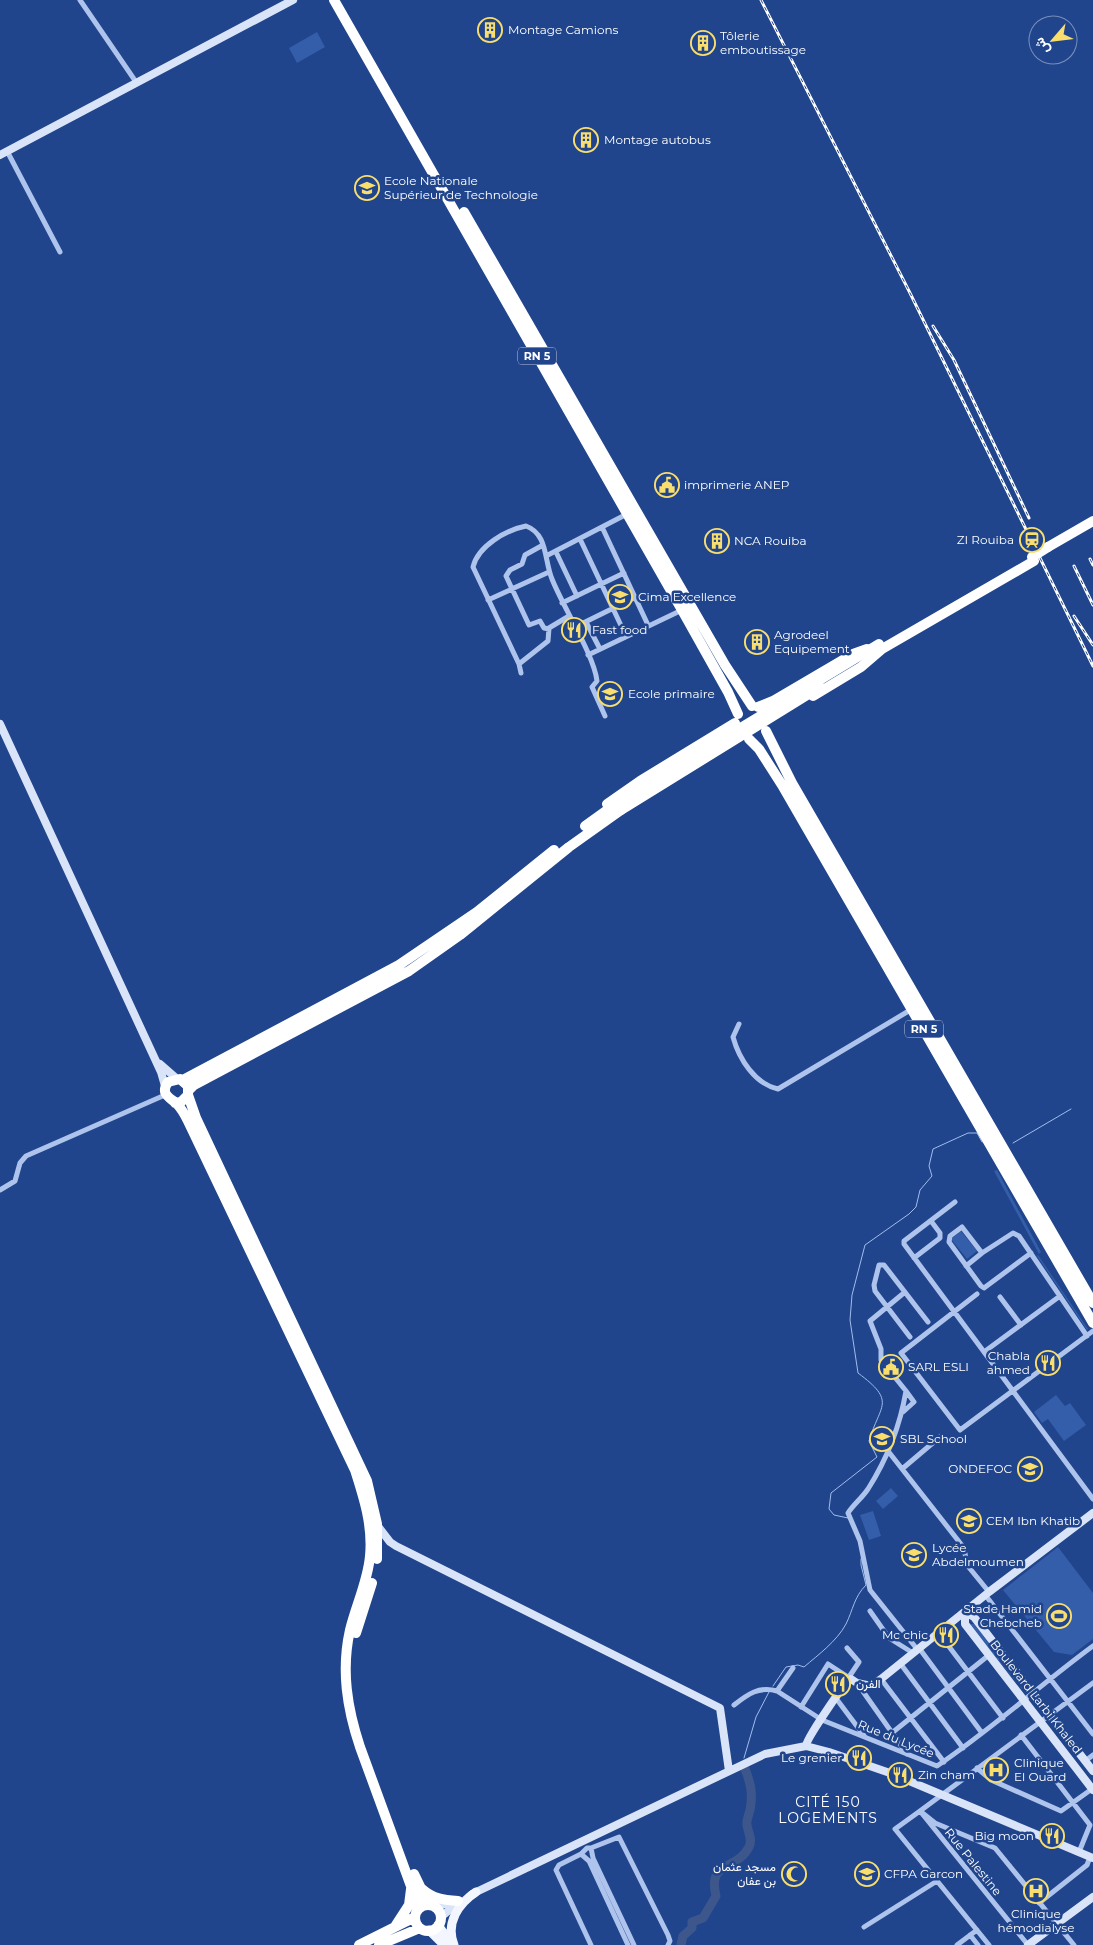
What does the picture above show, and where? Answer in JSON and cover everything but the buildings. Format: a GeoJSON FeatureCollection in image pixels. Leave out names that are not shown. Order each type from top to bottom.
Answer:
{"type":"FeatureCollection","features":[{"type":"Feature","properties":{"kind":"highway","name":"RN 5"},"geometry":{"type":"LineString","coordinates":[[334,0],[728,692],[736,718]]}},
{"type":"Feature","properties":{"kind":"highway","name":"RN 5"},"geometry":{"type":"LineString","coordinates":[[342,0],[705,632],[755,707]]}},
{"type":"Feature","properties":{"kind":"highway"},"geometry":{"type":"LineString","coordinates":[[460,1900],[442,1900],[433,1897],[415,1884],[360,1747],[352,1722],[345,1682],[350,1629],[370,1557],[370,1526],[355,1470],[188,1121],[165,1091],[168,1082],[180,1079],[398,966],[477,912],[619,806],[881,647],[1033,559],[1093,521]]}},
{"type":"Feature","properties":{"kind":"highway"},"geometry":{"type":"LineString","coordinates":[[1049,549],[1093,527]]}},
{"type":"Feature","properties":{"kind":"highway"},"geometry":{"type":"LineString","coordinates":[[580,834],[587,820],[640,781],[736,718],[744,708],[755,707],[773,701],[853,654],[881,647]]}},
{"type":"Feature","properties":{"kind":"highway"},"geometry":{"type":"LineString","coordinates":[[175,1102],[184,1100],[194,1085],[409,971],[472,926],[580,834],[747,739],[759,738],[767,728],[861,667],[881,647]]}},
{"type":"Feature","properties":{"kind":"highway"},"geometry":{"type":"LineString","coordinates":[[755,707],[767,716],[767,728]]}},
{"type":"Feature","properties":{"kind":"highway"},"geometry":{"type":"LineString","coordinates":[[736,718],[738,732],[747,739]]}},
{"type":"Feature","properties":{"kind":"highway","name":"RN 5"},"geometry":{"type":"LineString","coordinates":[[767,728],[792,783],[1077,1287],[1093,1323]]}},
{"type":"Feature","properties":{"kind":"highway","name":"RN 5"},"geometry":{"type":"LineString","coordinates":[[747,739],[759,749],[782,785],[1077,1287],[1093,1304]]}},
{"type":"Feature","properties":{"kind":"highway"},"geometry":{"type":"LineString","coordinates":[[180,1079],[188,1093],[196,1118],[367,1481],[377,1524],[375,1568],[356,1636],[351,1681],[357,1716],[364,1741],[424,1909],[428,1931]]}},
{"type":"Feature","properties":{"kind":"highway"},"geometry":{"type":"LineString","coordinates":[[392,1930],[409,1906],[415,1884]]}},
{"type":"Feature","properties":{"kind":"highway"},"geometry":{"type":"LineString","coordinates":[[408,1932],[428,1931],[440,1921],[424,1909]]}},
{"type":"Feature","properties":{"kind":"highway"},"geometry":{"type":"LineString","coordinates":[[359,1945],[392,1930],[424,1909]]}},
{"type":"Feature","properties":{"kind":"highway"},"geometry":{"type":"LineString","coordinates":[[379,1945],[408,1932],[428,1931]]}},
{"type":"Feature","properties":{"kind":"main road"},"geometry":{"type":"LineString","coordinates":[[453,1945],[452,1929],[454,1918],[459,1907],[476,1892]]}},
{"type":"Feature","properties":{"kind":"main road"},"geometry":{"type":"LineString","coordinates":[[440,1921],[453,1945]]}},
{"type":"Feature","properties":{"kind":"main road"},"geometry":{"type":"LineString","coordinates":[[428,1931],[444,1945]]}},
{"type":"Feature","properties":{"kind":"street"},"geometry":{"type":"LineString","coordinates":[[80,0],[136,82]]}},
{"type":"Feature","properties":{"kind":"street"},"geometry":{"type":"LineString","coordinates":[[60,252],[4,153],[293,0]]}},
{"type":"Feature","properties":{"kind":"street"},"geometry":{"type":"LineString","coordinates":[[546,556],[627,514]]}},
{"type":"Feature","properties":{"kind":"street"},"geometry":{"type":"LineString","coordinates":[[521,673],[519,664],[473,567],[475,559],[482,548],[518,528],[526,526],[537,532],[543,545],[549,572],[597,678],[592,687],[605,716]]}},
{"type":"Feature","properties":{"kind":"street"},"geometry":{"type":"LineString","coordinates":[[602,527],[648,625]]}},
{"type":"Feature","properties":{"kind":"street"},"geometry":{"type":"LineString","coordinates":[[580,539],[626,636]]}},
{"type":"Feature","properties":{"kind":"street"},"geometry":{"type":"LineString","coordinates":[[543,545],[525,555],[522,564],[506,573],[511,590],[529,625],[540,621],[544,628],[549,629]]}},
{"type":"Feature","properties":{"kind":"street"},"geometry":{"type":"LineString","coordinates":[[556,552],[577,596]]}},
{"type":"Feature","properties":{"kind":"street"},"geometry":{"type":"LineString","coordinates":[[488,600],[549,572]]}},
{"type":"Feature","properties":{"kind":"street"},"geometry":{"type":"LineString","coordinates":[[562,603],[624,573]]}},
{"type":"Feature","properties":{"kind":"street"},"geometry":{"type":"LineString","coordinates":[[574,628],[636,597]]}},
{"type":"Feature","properties":{"kind":"street"},"geometry":{"type":"LineString","coordinates":[[588,655],[682,610]]}},
{"type":"Feature","properties":{"kind":"street"},"geometry":{"type":"LineString","coordinates":[[549,629],[569,616]]}},
{"type":"Feature","properties":{"kind":"street"},"geometry":{"type":"LineString","coordinates":[[586,622],[600,650]]}},
{"type":"Feature","properties":{"kind":"street"},"geometry":{"type":"LineString","coordinates":[[519,664],[548,642],[549,629]]}},
{"type":"Feature","properties":{"kind":"street"},"geometry":{"type":"LineString","coordinates":[[0,724],[155,1059],[165,1091],[26,1156],[20,1163],[15,1181],[0,1190]]}},
{"type":"Feature","properties":{"kind":"street"},"geometry":{"type":"LineString","coordinates":[[739,1024],[733,1037],[737,1050],[758,1080],[778,1089],[912,1009]]}},
{"type":"Feature","properties":{"kind":"street"},"geometry":{"type":"LineString","coordinates":[[155,1059],[180,1079]]}},
{"type":"Feature","properties":{"kind":"street"},"geometry":{"type":"LineString","coordinates":[[955,1202],[904,1241],[914,1258],[1093,1499]]}},
{"type":"Feature","properties":{"kind":"street"},"geometry":{"type":"LineString","coordinates":[[914,1258],[940,1238],[940,1233],[930,1221]]}},
{"type":"Feature","properties":{"kind":"street"},"geometry":{"type":"LineString","coordinates":[[982,1253],[964,1228],[960,1228],[948,1239],[984,1288],[1031,1253]]}},
{"type":"Feature","properties":{"kind":"street"},"geometry":{"type":"LineString","coordinates":[[966,1266],[1013,1233],[1019,1236],[1086,1336]]}},
{"type":"Feature","properties":{"kind":"street"},"geometry":{"type":"LineString","coordinates":[[910,1337],[874,1288],[880,1265],[884,1265],[928,1322]]}},
{"type":"Feature","properties":{"kind":"street"},"geometry":{"type":"LineString","coordinates":[[902,1413],[914,1402],[881,1360],[880,1344],[870,1323],[871,1318],[905,1292]]}},
{"type":"Feature","properties":{"kind":"street"},"geometry":{"type":"LineString","coordinates":[[977,1294],[902,1352],[902,1355],[960,1430],[1093,1331]]}},
{"type":"Feature","properties":{"kind":"street"},"geometry":{"type":"LineString","coordinates":[[984,1352],[1060,1296]]}},
{"type":"Feature","properties":{"kind":"street"},"geometry":{"type":"LineString","coordinates":[[1000,1297],[1021,1325]]}},
{"type":"Feature","properties":{"kind":"street"},"geometry":{"type":"LineString","coordinates":[[906,1391],[902,1413],[888,1451],[867,1490],[848,1514],[860,1541],[870,1590],[982,1733]]}},
{"type":"Feature","properties":{"kind":"street"},"geometry":{"type":"LineString","coordinates":[[902,1468],[941,1436]]}},
{"type":"Feature","properties":{"kind":"street"},"geometry":{"type":"LineString","coordinates":[[888,1451],[964,1548],[967,1565],[1093,1734]]}},
{"type":"Feature","properties":{"kind":"street"},"geometry":{"type":"LineString","coordinates":[[801,1706],[828,1664],[852,1680],[871,1686],[938,1632],[1093,1514]]}},
{"type":"Feature","properties":{"kind":"street"},"geometry":{"type":"LineString","coordinates":[[377,1524],[390,1542],[396,1546],[720,1708],[728,1771]]}},
{"type":"Feature","properties":{"kind":"street"},"geometry":{"type":"LineString","coordinates":[[870,1612],[890,1638],[916,1650]]}},
{"type":"Feature","properties":{"kind":"street","name":"Boulevard Larbi Khaled"},"geometry":{"type":"LineString","coordinates":[[964,1612],[965,1624],[1093,1789]]}},
{"type":"Feature","properties":{"kind":"street","name":"Boulevard Larbi Khaled"},"geometry":{"type":"LineString","coordinates":[[964,1612],[974,1617],[1093,1771]]}},
{"type":"Feature","properties":{"kind":"street"},"geometry":{"type":"LineString","coordinates":[[938,1632],[1003,1718]]}},
{"type":"Feature","properties":{"kind":"street","name":"Rue du Lycée"},"geometry":{"type":"LineString","coordinates":[[734,1705],[755,1690],[769,1689],[777,1691],[822,1720],[937,1766],[1003,1718],[1050,1678],[1093,1646]]}},
{"type":"Feature","properties":{"kind":"street"},"geometry":{"type":"LineString","coordinates":[[806,1746],[806,1740],[822,1720],[835,1698],[852,1680],[859,1662],[847,1648]]}},
{"type":"Feature","properties":{"kind":"street"},"geometry":{"type":"LineString","coordinates":[[893,1732],[989,1655]]}},
{"type":"Feature","properties":{"kind":"street"},"geometry":{"type":"LineString","coordinates":[[900,1663],[963,1748]]}},
{"type":"Feature","properties":{"kind":"street"},"geometry":{"type":"LineString","coordinates":[[777,1691],[794,1668]]}},
{"type":"Feature","properties":{"kind":"street"},"geometry":{"type":"LineString","coordinates":[[881,1679],[944,1762]]}},
{"type":"Feature","properties":{"kind":"street"},"geometry":{"type":"LineString","coordinates":[[852,1680],[908,1754]]}},
{"type":"Feature","properties":{"kind":"street"},"geometry":{"type":"LineString","coordinates":[[989,1945],[895,1829],[1093,1683]]}},
{"type":"Feature","properties":{"kind":"street"},"geometry":{"type":"LineString","coordinates":[[835,1698],[865,1737]]}},
{"type":"Feature","properties":{"kind":"street"},"geometry":{"type":"LineString","coordinates":[[1021,1735],[1090,1825],[1079,1852]]}},
{"type":"Feature","properties":{"kind":"street"},"geometry":{"type":"LineString","coordinates":[[424,1909],[460,1900],[765,1754],[806,1746],[890,1773],[1092,1858],[1087,1865],[1039,1902]]}},
{"type":"Feature","properties":{"kind":"street"},"geometry":{"type":"LineString","coordinates":[[1085,1761],[1093,1755]]}},
{"type":"Feature","properties":{"kind":"street"},"geometry":{"type":"LineString","coordinates":[[978,1768],[991,1780],[1061,1811],[1093,1789]]}},
{"type":"Feature","properties":{"kind":"street"},"geometry":{"type":"LineString","coordinates":[[920,1811],[935,1823],[995,1848],[1074,1945]]}},
{"type":"Feature","properties":{"kind":"street","name":"Rue Palestine"},"geometry":{"type":"LineString","coordinates":[[920,1811],[1028,1945]]}},
{"type":"Feature","properties":{"kind":"street"},"geometry":{"type":"LineString","coordinates":[[591,1945],[556,1870],[559,1865],[581,1854],[583,1850],[619,1837],[670,1944]]}},
{"type":"Feature","properties":{"kind":"street"},"geometry":{"type":"LineString","coordinates":[[591,1848],[634,1945]]}},
{"type":"Feature","properties":{"kind":"street"},"geometry":{"type":"LineString","coordinates":[[581,1854],[589,1861],[628,1945]]}},
{"type":"Feature","properties":{"kind":"street"},"geometry":{"type":"LineString","coordinates":[[864,1927],[937,1881]]}},
{"type":"Feature","properties":{"kind":"street"},"geometry":{"type":"LineString","coordinates":[[1028,1945],[1093,1896]]}},
{"type":"Feature","properties":{"kind":"street"},"geometry":{"type":"LineString","coordinates":[[440,1921],[460,1900]]}},
{"type":"Feature","properties":{"kind":"street"},"geometry":{"type":"LineString","coordinates":[[957,1945],[977,1930]]}},
{"type":"Feature","properties":{"kind":"street"},"geometry":{"type":"LineString","coordinates":[[970,1935],[978,1945]]}},
{"type":"Feature","properties":{"kind":"shaded area"},"geometry":{"type":"Polygon","coordinates":[[[317,32],[325,47],[297,63],[289,48],[317,32]]]}},
{"type":"Feature","properties":{"kind":"shaded area"},"geometry":{"type":"Polygon","coordinates":[[[997,1170],[1041,1252],[1039,1254],[994,1171],[997,1170]]]}},
{"type":"Feature","properties":{"kind":"shaded area"},"geometry":{"type":"Polygon","coordinates":[[[961,1231],[977,1251],[967,1259],[951,1239],[961,1231]]]}},
{"type":"Feature","properties":{"kind":"shaded area"},"geometry":{"type":"Polygon","coordinates":[[[1037,1256],[1088,1329],[1087,1330],[1037,1256]]]}},
{"type":"Feature","properties":{"kind":"shaded area"},"geometry":{"type":"Polygon","coordinates":[[[1056,1395],[1065,1406],[1070,1403],[1086,1425],[1064,1441],[1048,1419],[1042,1423],[1034,1412],[1056,1395]]]}},
{"type":"Feature","properties":{"kind":"shaded area"},"geometry":{"type":"Polygon","coordinates":[[[891,1488],[898,1496],[883,1509],[876,1501],[891,1488]]]}},
{"type":"Feature","properties":{"kind":"shaded area"},"geometry":{"type":"Polygon","coordinates":[[[873,1511],[881,1536],[869,1540],[860,1515],[873,1511]]]}},
{"type":"Feature","properties":{"kind":"shaded area","name":"Stade Hamid Chebcheb"},"geometry":{"type":"Polygon","coordinates":[[[1058,1547],[1093,1593],[1093,1639],[1072,1655],[1054,1652],[1003,1590],[1058,1547]]]}},
{"type":"Feature","properties":{"kind":"shaded area"},"geometry":{"type":"Polygon","coordinates":[[[971,1624],[974,1624],[1026,1694],[971,1627],[971,1624]]]}},
{"type":"Feature","properties":{"kind":"waterway"},"geometry":{"type":"LineString","coordinates":[[1013,1143],[1071,1109]]}},
{"type":"Feature","properties":{"kind":"waterway"},"geometry":{"type":"LineString","coordinates":[[848,1518],[834,1515],[829,1509],[831,1493],[877,1457],[869,1441],[882,1404],[882,1398],[878,1391],[858,1373],[850,1320],[852,1295],[865,1245],[916,1207],[920,1190],[932,1176],[929,1166],[933,1149],[968,1133],[977,1133],[982,1142]]}},
{"type":"Feature","properties":{"kind":"waterway"},"geometry":{"type":"LineString","coordinates":[[773,1686],[786,1667],[798,1665],[804,1667],[838,1636],[846,1624],[856,1599],[866,1585],[861,1559]]}},
{"type":"Feature","properties":{"kind":"waterway"},"geometry":{"type":"LineString","coordinates":[[744,1758],[756,1717],[769,1692]]}},
{"type":"Feature","properties":{"kind":"waterway"},"geometry":{"type":"LineString","coordinates":[[681,1945],[683,1936],[692,1928],[692,1922],[703,1918],[716,1896],[714,1885],[719,1871],[738,1860],[749,1847],[750,1839],[747,1823],[751,1794],[745,1769]]}},
{"type":"Feature","properties":{"kind":"railway"},"geometry":{"type":"LineString","coordinates":[[761,0],[910,293],[1093,666]]}},
{"type":"Feature","properties":{"kind":"railway"},"geometry":{"type":"LineString","coordinates":[[933,326],[954,360],[1029,518]]}},
{"type":"Feature","properties":{"kind":"railway"},"geometry":{"type":"LineString","coordinates":[[1090,559],[1093,565]]}},
{"type":"Feature","properties":{"kind":"railway"},"geometry":{"type":"LineString","coordinates":[[1074,566],[1093,605]]}},
{"type":"Feature","properties":{"kind":"railway"},"geometry":{"type":"LineString","coordinates":[[1074,616],[1093,645]]}},
{"type":"Feature","properties":{"kind":"place","name":"Montage Camions"},"geometry":{"type":"Point","coordinates":[490,30]}},
{"type":"Feature","properties":{"kind":"place","name":"Tôlerie emboutissage"},"geometry":{"type":"Point","coordinates":[703,43]}},
{"type":"Feature","properties":{"kind":"place","name":"Montage autobus"},"geometry":{"type":"Point","coordinates":[586,140]}},
{"type":"Feature","properties":{"kind":"place","name":"Ecole Nationale Supérieur de Technologie"},"geometry":{"type":"Point","coordinates":[367,188]}},
{"type":"Feature","properties":{"kind":"place","name":"imprimerie ANEP"},"geometry":{"type":"Point","coordinates":[667,485]}},
{"type":"Feature","properties":{"kind":"place","name":"ZI Rouiba"},"geometry":{"type":"Point","coordinates":[1032,540]}},
{"type":"Feature","properties":{"kind":"place","name":"NCA Rouiba"},"geometry":{"type":"Point","coordinates":[717,541]}},
{"type":"Feature","properties":{"kind":"place","name":"Cima Excellence"},"geometry":{"type":"Point","coordinates":[620,597]}},
{"type":"Feature","properties":{"kind":"place","name":"Fast food"},"geometry":{"type":"Point","coordinates":[574,630]}},
{"type":"Feature","properties":{"kind":"place","name":"Agrodeel Equipement"},"geometry":{"type":"Point","coordinates":[757,642]}},
{"type":"Feature","properties":{"kind":"place","name":"Ecole primaire"},"geometry":{"type":"Point","coordinates":[610,694]}},
{"type":"Feature","properties":{"kind":"place","name":"Chabla ahmed"},"geometry":{"type":"Point","coordinates":[1048,1363]}},
{"type":"Feature","properties":{"kind":"place","name":"SARL ESLI"},"geometry":{"type":"Point","coordinates":[891,1367]}},
{"type":"Feature","properties":{"kind":"place","name":"SBL School"},"geometry":{"type":"Point","coordinates":[882,1439]}},
{"type":"Feature","properties":{"kind":"place","name":"ONDEFOC"},"geometry":{"type":"Point","coordinates":[1030,1469]}},
{"type":"Feature","properties":{"kind":"place","name":"CEM Ibn Khatib"},"geometry":{"type":"Point","coordinates":[969,1521]}},
{"type":"Feature","properties":{"kind":"place","name":"Lycée Abdelmoumen"},"geometry":{"type":"Point","coordinates":[914,1555]}},
{"type":"Feature","properties":{"kind":"place","name":"Stade Hamid Chebcheb"},"geometry":{"type":"Point","coordinates":[1059,1616]}},
{"type":"Feature","properties":{"kind":"place","name":"Mc chic"},"geometry":{"type":"Point","coordinates":[946,1635]}},
{"type":"Feature","properties":{"kind":"place","name":"الفرن"},"geometry":{"type":"Point","coordinates":[838,1684]}},
{"type":"Feature","properties":{"kind":"place","name":"Le grenier"},"geometry":{"type":"Point","coordinates":[859,1758]}},
{"type":"Feature","properties":{"kind":"place","name":"Clinique El Ouard"},"geometry":{"type":"Point","coordinates":[996,1770]}},
{"type":"Feature","properties":{"kind":"place","name":"Zin cham"},"geometry":{"type":"Point","coordinates":[900,1775]}},
{"type":"Feature","properties":{"kind":"place","name":"Big moon"},"geometry":{"type":"Point","coordinates":[1052,1836]}},
{"type":"Feature","properties":{"kind":"place","name":"مسجد عثمان بن عفان"},"geometry":{"type":"Point","coordinates":[794,1874]}},
{"type":"Feature","properties":{"kind":"place","name":"CFPA Garcon"},"geometry":{"type":"Point","coordinates":[867,1874]}},
{"type":"Feature","properties":{"kind":"place","name":"Clinique hémodialyse"},"geometry":{"type":"Point","coordinates":[1036,1891]}},
{"type":"Feature","properties":{"kind":"district","name":"CITÉ 150 LOGEMENTS"},"geometry":{"type":"Point","coordinates":[828,1810]}}]}
